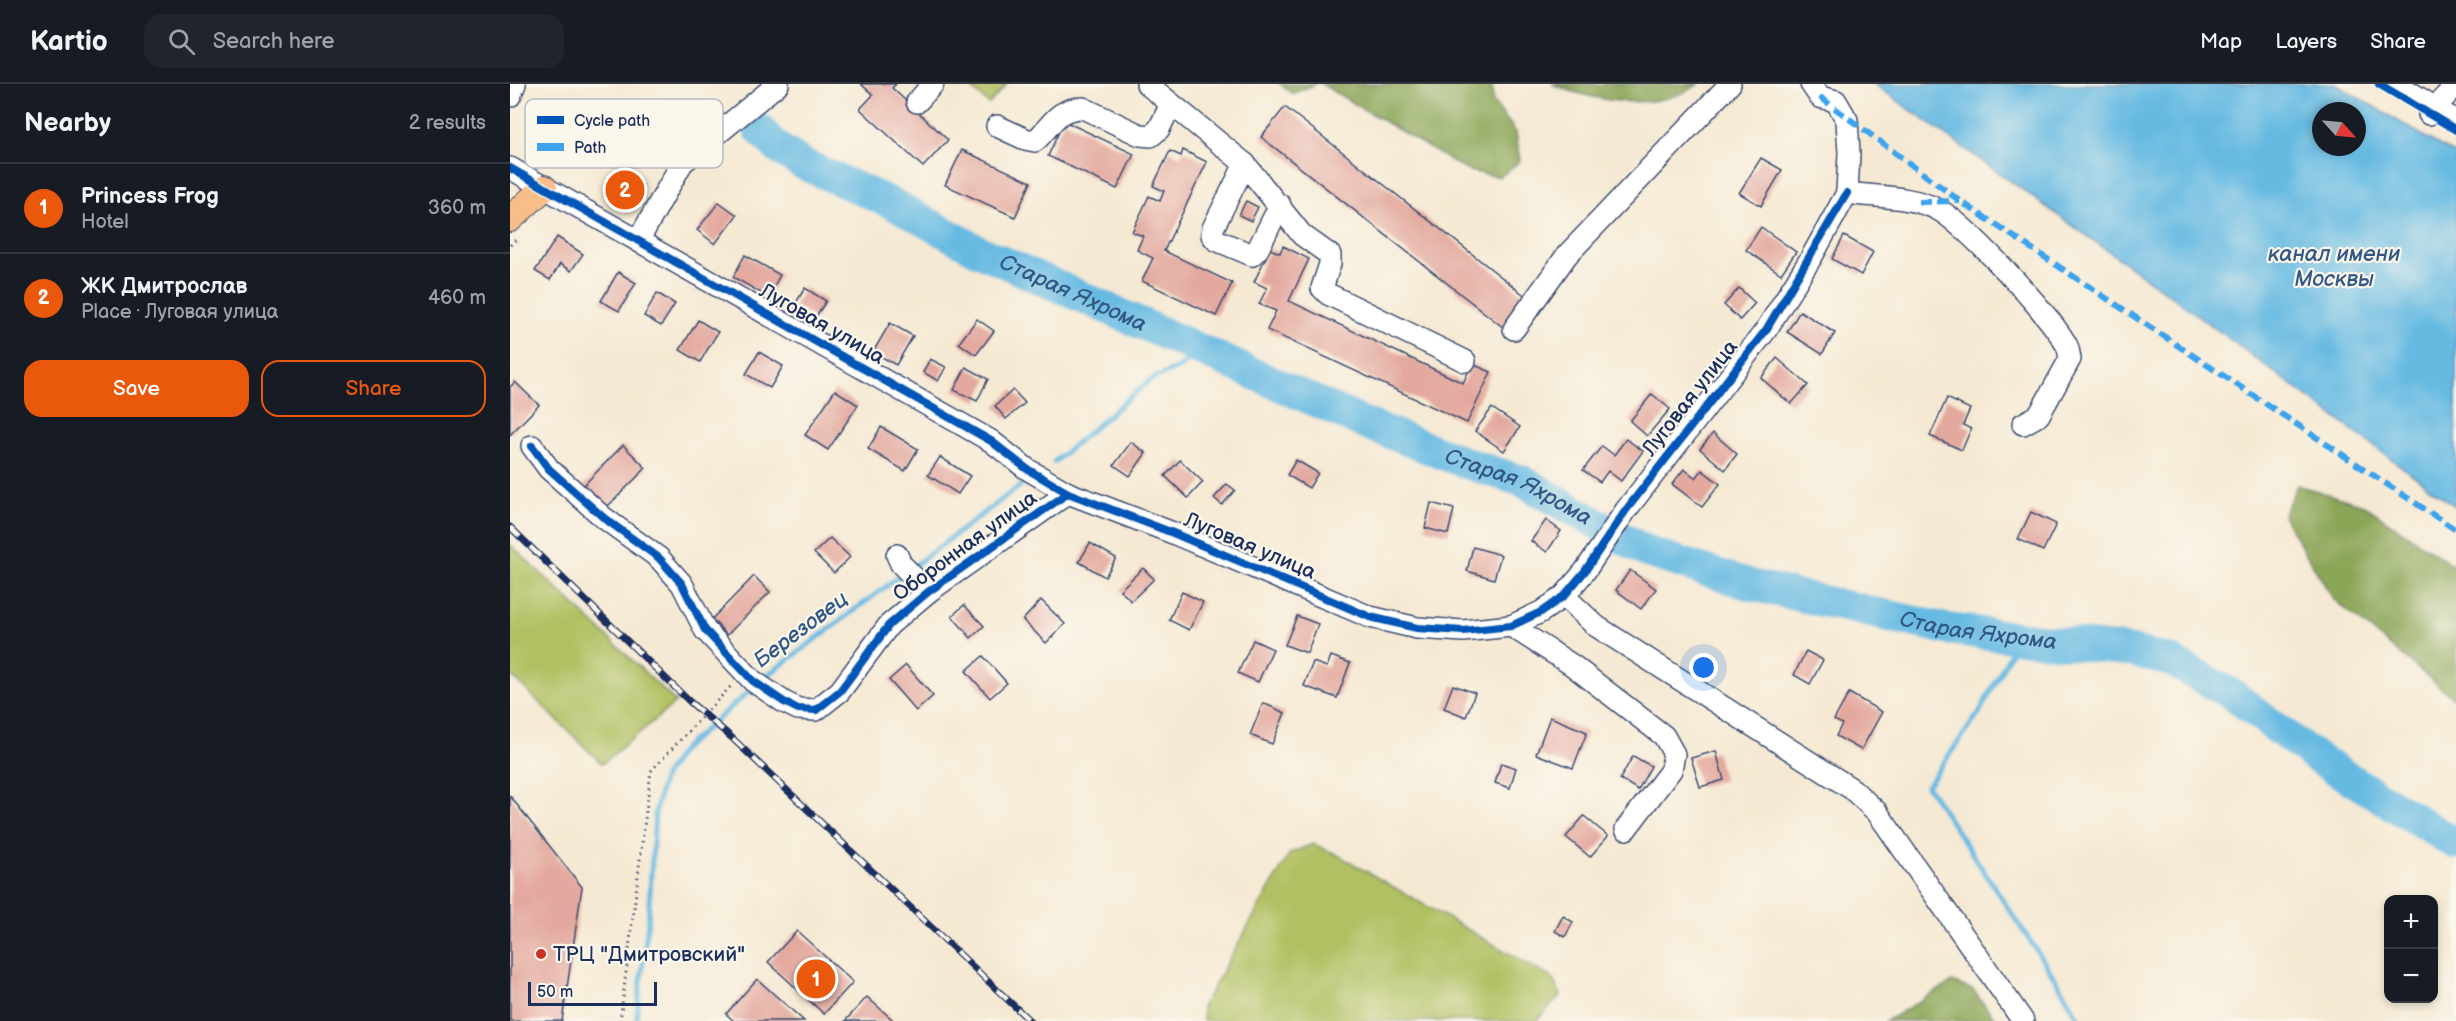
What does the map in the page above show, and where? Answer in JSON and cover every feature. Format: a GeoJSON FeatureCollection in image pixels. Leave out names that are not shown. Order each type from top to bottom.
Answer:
{"type":"FeatureCollection","features":[{"type":"Feature","properties":{"kind":"main road"},"geometry":{"type":"LineString","coordinates":[[510,219],[544,188]]}},
{"type":"Feature","properties":{"kind":"street"},"geometry":{"type":"LineString","coordinates":[[510,96],[515,84]]}},
{"type":"Feature","properties":{"kind":"street"},"geometry":{"type":"LineString","coordinates":[[723,129],[778,84]]}},
{"type":"Feature","properties":{"kind":"street"},"geometry":{"type":"LineString","coordinates":[[917,102],[933,84]]}},
{"type":"Feature","properties":{"kind":"street"},"geometry":{"type":"LineString","coordinates":[[1147,84],[1245,164],[1302,235],[1330,255],[1330,264],[1322,288],[1328,294],[1465,361]]}},
{"type":"Feature","properties":{"kind":"street"},"geometry":{"type":"LineString","coordinates":[[1514,329],[1567,255],[1730,84]]}},
{"type":"Feature","properties":{"kind":"street"},"geometry":{"type":"LineString","coordinates":[[1811,84],[1820,97],[1836,101],[1847,120],[1849,153],[1847,193],[1918,202],[1938,209],[1957,221],[2044,314],[2067,347],[2070,359],[2039,416],[2023,424]]}},
{"type":"Feature","properties":{"kind":"street"},"geometry":{"type":"LineString","coordinates":[[2397,84],[2432,111],[2456,121]]}},
{"type":"Feature","properties":{"kind":"street"},"geometry":{"type":"LineString","coordinates":[[2432,111],[2456,85]]}},
{"type":"Feature","properties":{"kind":"street"},"geometry":{"type":"LineString","coordinates":[[997,126],[1024,139],[1035,141],[1053,118],[1072,108],[1083,108],[1140,135],[1151,136],[1159,129],[1171,104]]}},
{"type":"Feature","properties":{"kind":"street"},"geometry":{"type":"LineString","coordinates":[[1245,164],[1213,228],[1212,235],[1216,240],[1252,255],[1258,249],[1280,205]]}},
{"type":"Feature","properties":{"kind":"street","name":"Луговая улица"},"geometry":{"type":"LineString","coordinates":[[510,168],[991,441],[1027,469],[1068,493],[1173,533],[1370,617],[1417,628],[1463,631],[1511,626],[1541,612],[1564,596],[1585,571],[1626,510],[1766,330],[1847,193]]}},
{"type":"Feature","properties":{"kind":"street"},"geometry":{"type":"LineString","coordinates":[[638,241],[679,168]]}},
{"type":"Feature","properties":{"kind":"street","name":"Оборонная улица"},"geometry":{"type":"LineString","coordinates":[[532,446],[549,469],[604,519],[659,558],[682,584],[705,630],[754,681],[798,709],[816,710],[840,691],[889,625],[928,592],[1068,493]]}},
{"type":"Feature","properties":{"kind":"street"},"geometry":{"type":"LineString","coordinates":[[903,565],[928,592]]}},
{"type":"Feature","properties":{"kind":"street"},"geometry":{"type":"LineString","coordinates":[[1564,596],[1596,627],[1852,789],[1877,812],[2023,1021]]}},
{"type":"Feature","properties":{"kind":"street"},"geometry":{"type":"LineString","coordinates":[[1511,626],[1572,666],[1664,736],[1674,754],[1671,770],[1626,829]]}},
{"type":"Feature","properties":{"kind":"path"},"geometry":{"type":"LineString","coordinates":[[620,1021],[651,771],[728,687],[754,681]]}},
{"type":"Feature","properties":{"kind":"green space"},"geometry":{"type":"Polygon","coordinates":[[[979,84],[1007,84],[989,104],[973,90],[979,84]]]}},
{"type":"Feature","properties":{"kind":"green space"},"geometry":{"type":"Polygon","coordinates":[[[1280,84],[1316,84],[1292,94],[1280,84]]]}},
{"type":"Feature","properties":{"kind":"green space"},"geometry":{"type":"Polygon","coordinates":[[[1321,84],[1492,84],[1493,101],[1516,132],[1520,161],[1500,177],[1468,171],[1321,84]]]}},
{"type":"Feature","properties":{"kind":"green space"},"geometry":{"type":"Polygon","coordinates":[[[1552,84],[1699,84],[1665,99],[1626,102],[1587,96],[1552,84]]]}},
{"type":"Feature","properties":{"kind":"green space"},"geometry":{"type":"Polygon","coordinates":[[[2297,485],[2364,505],[2456,568],[2456,700],[2333,599],[2283,516],[2297,485]]]}},
{"type":"Feature","properties":{"kind":"green space"},"geometry":{"type":"Polygon","coordinates":[[[510,544],[676,702],[602,764],[510,674],[510,544]]]}},
{"type":"Feature","properties":{"kind":"green space"},"geometry":{"type":"Polygon","coordinates":[[[1313,844],[1336,854],[1552,978],[1561,995],[1536,1021],[1203,1021],[1202,1007],[1290,853],[1313,844]]]}},
{"type":"Feature","properties":{"kind":"green space"},"geometry":{"type":"Polygon","coordinates":[[[1952,982],[1973,990],[1997,1021],[1886,1021],[1952,982]]]}},
{"type":"Feature","properties":{"kind":"water","name":"канал имени Москвы"},"geometry":{"type":"Polygon","coordinates":[[[1874,84],[2335,84],[2366,102],[2312,102],[2312,156],[2366,156],[2366,102],[2456,155],[2456,507],[2170,295],[1874,84]]]}},
{"type":"Feature","properties":{"kind":"building"},"geometry":{"type":"Polygon","coordinates":[[[861,84],[896,84],[892,88],[948,140],[923,167],[860,109],[873,95],[861,84]]]}},
{"type":"Feature","properties":{"kind":"building"},"geometry":{"type":"Polygon","coordinates":[[[1285,107],[1528,298],[1504,328],[1261,137],[1285,107]]]}},
{"type":"Feature","properties":{"kind":"building"},"geometry":{"type":"Polygon","coordinates":[[[1064,121],[1134,154],[1117,189],[1048,156],[1064,121]]]}},
{"type":"Feature","properties":{"kind":"building"},"geometry":{"type":"Polygon","coordinates":[[[962,150],[1031,182],[1015,217],[945,185],[962,150]]]}},
{"type":"Feature","properties":{"kind":"building"},"geometry":{"type":"Polygon","coordinates":[[[1183,150],[1207,162],[1164,251],[1232,283],[1216,316],[1142,281],[1153,258],[1137,250],[1143,236],[1132,232],[1149,196],[1160,201],[1164,191],[1153,186],[1170,151],[1181,156],[1183,150]]]}},
{"type":"Feature","properties":{"kind":"building"},"geometry":{"type":"Polygon","coordinates":[[[1761,158],[1782,170],[1761,206],[1739,193],[1761,158]]]}},
{"type":"Feature","properties":{"kind":"building"},"geometry":{"type":"Polygon","coordinates":[[[621,172],[643,185],[630,208],[608,195],[621,172]]]}},
{"type":"Feature","properties":{"kind":"building"},"geometry":{"type":"Polygon","coordinates":[[[1246,201],[1258,207],[1251,221],[1239,215],[1246,201]]]}},
{"type":"Feature","properties":{"kind":"building"},"geometry":{"type":"Polygon","coordinates":[[[719,202],[737,215],[715,244],[697,230],[719,202]]]}},
{"type":"Feature","properties":{"kind":"building"},"geometry":{"type":"Polygon","coordinates":[[[1761,227],[1796,252],[1781,274],[1746,250],[1761,227]]]}},
{"type":"Feature","properties":{"kind":"building"},"geometry":{"type":"Polygon","coordinates":[[[1844,236],[1873,252],[1861,275],[1832,259],[1844,236]]]}},
{"type":"Feature","properties":{"kind":"building"},"geometry":{"type":"Polygon","coordinates":[[[557,237],[583,254],[571,271],[560,264],[550,280],[535,271],[557,237]]]}},
{"type":"Feature","properties":{"kind":"building"},"geometry":{"type":"Polygon","coordinates":[[[1283,246],[1309,259],[1289,301],[1463,383],[1472,364],[1491,372],[1467,423],[1267,330],[1276,311],[1259,304],[1267,288],[1254,282],[1270,249],[1280,253],[1283,246]]]}},
{"type":"Feature","properties":{"kind":"building"},"geometry":{"type":"Polygon","coordinates":[[[745,255],[780,275],[768,297],[733,277],[745,255]]]}},
{"type":"Feature","properties":{"kind":"building"},"geometry":{"type":"Polygon","coordinates":[[[618,272],[636,283],[619,311],[601,301],[618,272]]]}},
{"type":"Feature","properties":{"kind":"building"},"geometry":{"type":"Polygon","coordinates":[[[805,288],[826,301],[815,318],[794,306],[805,288]]]}},
{"type":"Feature","properties":{"kind":"building"},"geometry":{"type":"Polygon","coordinates":[[[1739,288],[1755,303],[1740,320],[1724,305],[1739,288]]]}},
{"type":"Feature","properties":{"kind":"building"},"geometry":{"type":"Polygon","coordinates":[[[657,293],[675,304],[661,326],[644,316],[657,293]]]}},
{"type":"Feature","properties":{"kind":"building"},"geometry":{"type":"Polygon","coordinates":[[[1800,311],[1835,333],[1822,354],[1787,332],[1800,311]]]}},
{"type":"Feature","properties":{"kind":"building"},"geometry":{"type":"Polygon","coordinates":[[[977,319],[994,331],[976,355],[959,343],[977,319]]]}},
{"type":"Feature","properties":{"kind":"building"},"geometry":{"type":"Polygon","coordinates":[[[698,320],[718,332],[700,362],[680,350],[698,320]]]}},
{"type":"Feature","properties":{"kind":"building"},"geometry":{"type":"Polygon","coordinates":[[[890,323],[913,336],[896,365],[873,352],[890,323]]]}},
{"type":"Feature","properties":{"kind":"building"},"geometry":{"type":"Polygon","coordinates":[[[759,352],[783,366],[770,388],[746,374],[759,352]]]}},
{"type":"Feature","properties":{"kind":"building"},"geometry":{"type":"Polygon","coordinates":[[[1777,358],[1808,385],[1791,404],[1761,378],[1777,358]]]}},
{"type":"Feature","properties":{"kind":"building"},"geometry":{"type":"Polygon","coordinates":[[[930,359],[946,367],[938,381],[923,372],[930,359]]]}},
{"type":"Feature","properties":{"kind":"building"},"geometry":{"type":"Polygon","coordinates":[[[966,367],[988,379],[977,401],[954,390],[966,367]]]}},
{"type":"Feature","properties":{"kind":"building"},"geometry":{"type":"Polygon","coordinates":[[[515,382],[539,405],[510,435],[510,387],[515,382]]]}},
{"type":"Feature","properties":{"kind":"building"},"geometry":{"type":"Polygon","coordinates":[[[835,390],[858,405],[828,450],[805,435],[835,390]]]}},
{"type":"Feature","properties":{"kind":"building"},"geometry":{"type":"Polygon","coordinates":[[[1013,390],[1025,403],[1006,419],[995,406],[1013,390]]]}},
{"type":"Feature","properties":{"kind":"building"},"geometry":{"type":"Polygon","coordinates":[[[1652,394],[1670,409],[1647,436],[1630,421],[1652,394]]]}},
{"type":"Feature","properties":{"kind":"building"},"geometry":{"type":"Polygon","coordinates":[[[1947,398],[1970,409],[1963,425],[1971,429],[1962,450],[1930,436],[1947,398]]]}},
{"type":"Feature","properties":{"kind":"building"},"geometry":{"type":"Polygon","coordinates":[[[1492,408],[1520,427],[1504,451],[1475,431],[1492,408]]]}},
{"type":"Feature","properties":{"kind":"building"},"geometry":{"type":"Polygon","coordinates":[[[881,427],[918,449],[905,471],[868,449],[881,427]]]}},
{"type":"Feature","properties":{"kind":"building"},"geometry":{"type":"Polygon","coordinates":[[[1713,433],[1737,454],[1725,470],[1700,449],[1713,433]]]}},
{"type":"Feature","properties":{"kind":"building"},"geometry":{"type":"Polygon","coordinates":[[[1626,439],[1643,451],[1621,481],[1608,471],[1600,482],[1583,470],[1602,446],[1614,455],[1626,439]]]}},
{"type":"Feature","properties":{"kind":"building"},"geometry":{"type":"Polygon","coordinates":[[[1131,442],[1146,453],[1130,476],[1114,465],[1131,442]]]}},
{"type":"Feature","properties":{"kind":"building"},"geometry":{"type":"Polygon","coordinates":[[[623,445],[646,468],[606,508],[583,486],[623,445]]]}},
{"type":"Feature","properties":{"kind":"building"},"geometry":{"type":"Polygon","coordinates":[[[940,457],[970,476],[958,494],[928,475],[940,457]]]}},
{"type":"Feature","properties":{"kind":"building"},"geometry":{"type":"Polygon","coordinates":[[[1180,460],[1203,482],[1188,498],[1165,476],[1180,460]]]}},
{"type":"Feature","properties":{"kind":"building"},"geometry":{"type":"Polygon","coordinates":[[[1296,460],[1318,473],[1309,488],[1287,475],[1296,460]]]}},
{"type":"Feature","properties":{"kind":"building"},"geometry":{"type":"Polygon","coordinates":[[[1684,469],[1696,478],[1702,470],[1720,484],[1702,507],[1672,484],[1684,469]]]}},
{"type":"Feature","properties":{"kind":"building"},"geometry":{"type":"Polygon","coordinates":[[[1227,484],[1235,490],[1222,505],[1214,498],[1227,484]]]}},
{"type":"Feature","properties":{"kind":"building"},"geometry":{"type":"Polygon","coordinates":[[[1431,503],[1454,509],[1448,534],[1425,528],[1431,503]]]}},
{"type":"Feature","properties":{"kind":"building"},"geometry":{"type":"Polygon","coordinates":[[[2031,512],[2056,524],[2043,551],[2018,539],[2031,512]]]}},
{"type":"Feature","properties":{"kind":"building"},"geometry":{"type":"Polygon","coordinates":[[[1546,520],[1561,531],[1547,552],[1531,541],[1546,520]]]}},
{"type":"Feature","properties":{"kind":"building"},"geometry":{"type":"Polygon","coordinates":[[[830,538],[850,557],[834,573],[814,553],[830,538]]]}},
{"type":"Feature","properties":{"kind":"building"},"geometry":{"type":"Polygon","coordinates":[[[1090,543],[1116,558],[1105,577],[1079,562],[1090,543]]]}},
{"type":"Feature","properties":{"kind":"building"},"geometry":{"type":"Polygon","coordinates":[[[1473,547],[1501,555],[1494,579],[1467,571],[1473,547]]]}},
{"type":"Feature","properties":{"kind":"building"},"geometry":{"type":"Polygon","coordinates":[[[1143,568],[1154,579],[1131,601],[1120,590],[1143,568]]]}},
{"type":"Feature","properties":{"kind":"building"},"geometry":{"type":"Polygon","coordinates":[[[1630,570],[1656,589],[1641,609],[1616,590],[1630,570]]]}},
{"type":"Feature","properties":{"kind":"building"},"geometry":{"type":"Polygon","coordinates":[[[754,576],[770,592],[727,635],[712,619],[754,576]]]}},
{"type":"Feature","properties":{"kind":"building"},"geometry":{"type":"Polygon","coordinates":[[[1182,592],[1203,602],[1189,630],[1169,620],[1182,592]]]}},
{"type":"Feature","properties":{"kind":"building"},"geometry":{"type":"Polygon","coordinates":[[[1041,600],[1065,624],[1046,643],[1023,620],[1041,600]]]}},
{"type":"Feature","properties":{"kind":"building"},"geometry":{"type":"Polygon","coordinates":[[[964,605],[984,626],[971,638],[952,616],[964,605]]]}},
{"type":"Feature","properties":{"kind":"building"},"geometry":{"type":"Polygon","coordinates":[[[1297,616],[1318,624],[1307,653],[1285,645],[1297,616]]]}},
{"type":"Feature","properties":{"kind":"building"},"geometry":{"type":"Polygon","coordinates":[[[1253,640],[1273,649],[1258,682],[1238,673],[1253,640]]]}},
{"type":"Feature","properties":{"kind":"building"},"geometry":{"type":"Polygon","coordinates":[[[1806,651],[1823,660],[1810,684],[1794,675],[1806,651]]]}},
{"type":"Feature","properties":{"kind":"building"},"geometry":{"type":"Polygon","coordinates":[[[983,656],[1007,683],[990,698],[966,671],[983,656]]]}},
{"type":"Feature","properties":{"kind":"building"},"geometry":{"type":"Polygon","coordinates":[[[1331,656],[1350,663],[1337,698],[1304,686],[1313,662],[1327,667],[1331,656]]]}},
{"type":"Feature","properties":{"kind":"building"},"geometry":{"type":"Polygon","coordinates":[[[906,665],[933,696],[916,711],[889,680],[906,665]]]}},
{"type":"Feature","properties":{"kind":"building"},"geometry":{"type":"Polygon","coordinates":[[[1453,685],[1475,693],[1466,717],[1444,708],[1453,685]]]}},
{"type":"Feature","properties":{"kind":"building"},"geometry":{"type":"Polygon","coordinates":[[[1849,693],[1882,712],[1861,750],[1836,736],[1842,724],[1834,720],[1849,693]]]}},
{"type":"Feature","properties":{"kind":"building"},"geometry":{"type":"Polygon","coordinates":[[[1263,703],[1285,713],[1272,744],[1250,735],[1263,703]]]}},
{"type":"Feature","properties":{"kind":"building"},"geometry":{"type":"Polygon","coordinates":[[[1550,717],[1587,732],[1573,768],[1536,754],[1550,717]]]}},
{"type":"Feature","properties":{"kind":"building"},"geometry":{"type":"Polygon","coordinates":[[[1716,751],[1724,780],[1700,787],[1691,758],[1716,751]]]}},
{"type":"Feature","properties":{"kind":"building"},"geometry":{"type":"Polygon","coordinates":[[[1633,756],[1651,766],[1638,790],[1620,779],[1633,756]]]}},
{"type":"Feature","properties":{"kind":"building"},"geometry":{"type":"Polygon","coordinates":[[[1501,763],[1516,768],[1510,788],[1495,783],[1501,763]]]}},
{"type":"Feature","properties":{"kind":"building","name":"ТРЦ \"Дмитровский\""},"geometry":{"type":"Polygon","coordinates":[[[510,796],[582,887],[562,1021],[510,1021],[510,796]]]}},
{"type":"Feature","properties":{"kind":"building"},"geometry":{"type":"Polygon","coordinates":[[[1584,816],[1608,836],[1590,857],[1566,837],[1584,816]]]}},
{"type":"Feature","properties":{"kind":"building"},"geometry":{"type":"Polygon","coordinates":[[[1563,916],[1573,922],[1565,937],[1555,931],[1563,916]]]}},
{"type":"Feature","properties":{"kind":"building"},"geometry":{"type":"Polygon","coordinates":[[[797,931],[853,982],[824,1014],[768,962],[797,931]]]}},
{"type":"Feature","properties":{"kind":"building"},"geometry":{"type":"Polygon","coordinates":[[[757,979],[804,1021],[734,1021],[726,1014],[757,979]]]}},
{"type":"Feature","properties":{"kind":"building"},"geometry":{"type":"Polygon","coordinates":[[[867,997],[894,1021],[845,1021],[867,997]]]}},
{"type":"Feature","properties":{"kind":"waterway","name":"Старая Яхрома"},"geometry":{"type":"LineString","coordinates":[[759,129],[779,149],[803,164],[893,204],[979,251],[1364,423],[1469,464],[1522,481],[1647,552],[1751,585],[1947,629],[2132,651],[2171,661],[2233,695],[2315,757],[2456,844]]}},
{"type":"Feature","properties":{"kind":"waterway","name":"Березовец"},"geometry":{"type":"LineString","coordinates":[[1054,462],[1150,380],[1182,366],[1188,360],[1188,346]]}},
{"type":"Feature","properties":{"kind":"waterway","name":"Березовец"},"geometry":{"type":"LineString","coordinates":[[911,568],[1024,483]]}},
{"type":"Feature","properties":{"kind":"waterway","name":"Березовец"},"geometry":{"type":"LineString","coordinates":[[760,681],[904,573]]}},
{"type":"Feature","properties":{"kind":"waterway"},"geometry":{"type":"LineString","coordinates":[[2019,637],[1979,713],[1927,786],[2060,986],[2080,1021]]}},
{"type":"Feature","properties":{"kind":"waterway","name":"Березовец"},"geometry":{"type":"LineString","coordinates":[[636,1021],[648,922],[655,813],[664,776],[683,749],[753,688]]}},
{"type":"Feature","properties":{"kind":"railway"},"geometry":{"type":"LineString","coordinates":[[510,527],[690,702],[731,737],[1030,1021]]}},
{"type":"Feature","properties":{"kind":"marked path"},"geometry":{"type":"LineString","coordinates":[[1820,97],[1960,201],[2456,530]]}},
{"type":"Feature","properties":{"kind":"marked path"},"geometry":{"type":"LineString","coordinates":[[1919,202],[1960,201]]}},
{"type":"Feature","properties":{"kind":"cycle path"},"geometry":{"type":"LineString","coordinates":[[2379,84],[2456,130]]}},
{"type":"Feature","properties":{"kind":"cycle path"},"geometry":{"type":"LineString","coordinates":[[510,168],[991,441],[1027,469],[1068,493],[1173,533],[1370,617],[1417,628],[1463,631],[1511,626],[1541,612],[1564,596],[1585,571],[1626,510],[1766,330],[1847,193]]}},
{"type":"Feature","properties":{"kind":"cycle path"},"geometry":{"type":"LineString","coordinates":[[532,446],[549,469],[604,518],[659,558],[682,584],[705,630],[753,681],[798,709],[816,710],[840,691],[889,625],[928,592],[1068,493]]}},
{"type":"Feature","properties":{"kind":"place","name":"ЖК Дмитрослав"},"geometry":{"type":"Point","coordinates":[625,190]}},
{"type":"Feature","properties":{"kind":"place","name":"ТРЦ \"Дмитровский\""},"geometry":{"type":"Point","coordinates":[541,954]}},
{"type":"Feature","properties":{"kind":"place","name":"Princess Frog"},"geometry":{"type":"Point","coordinates":[816,979]}}]}
